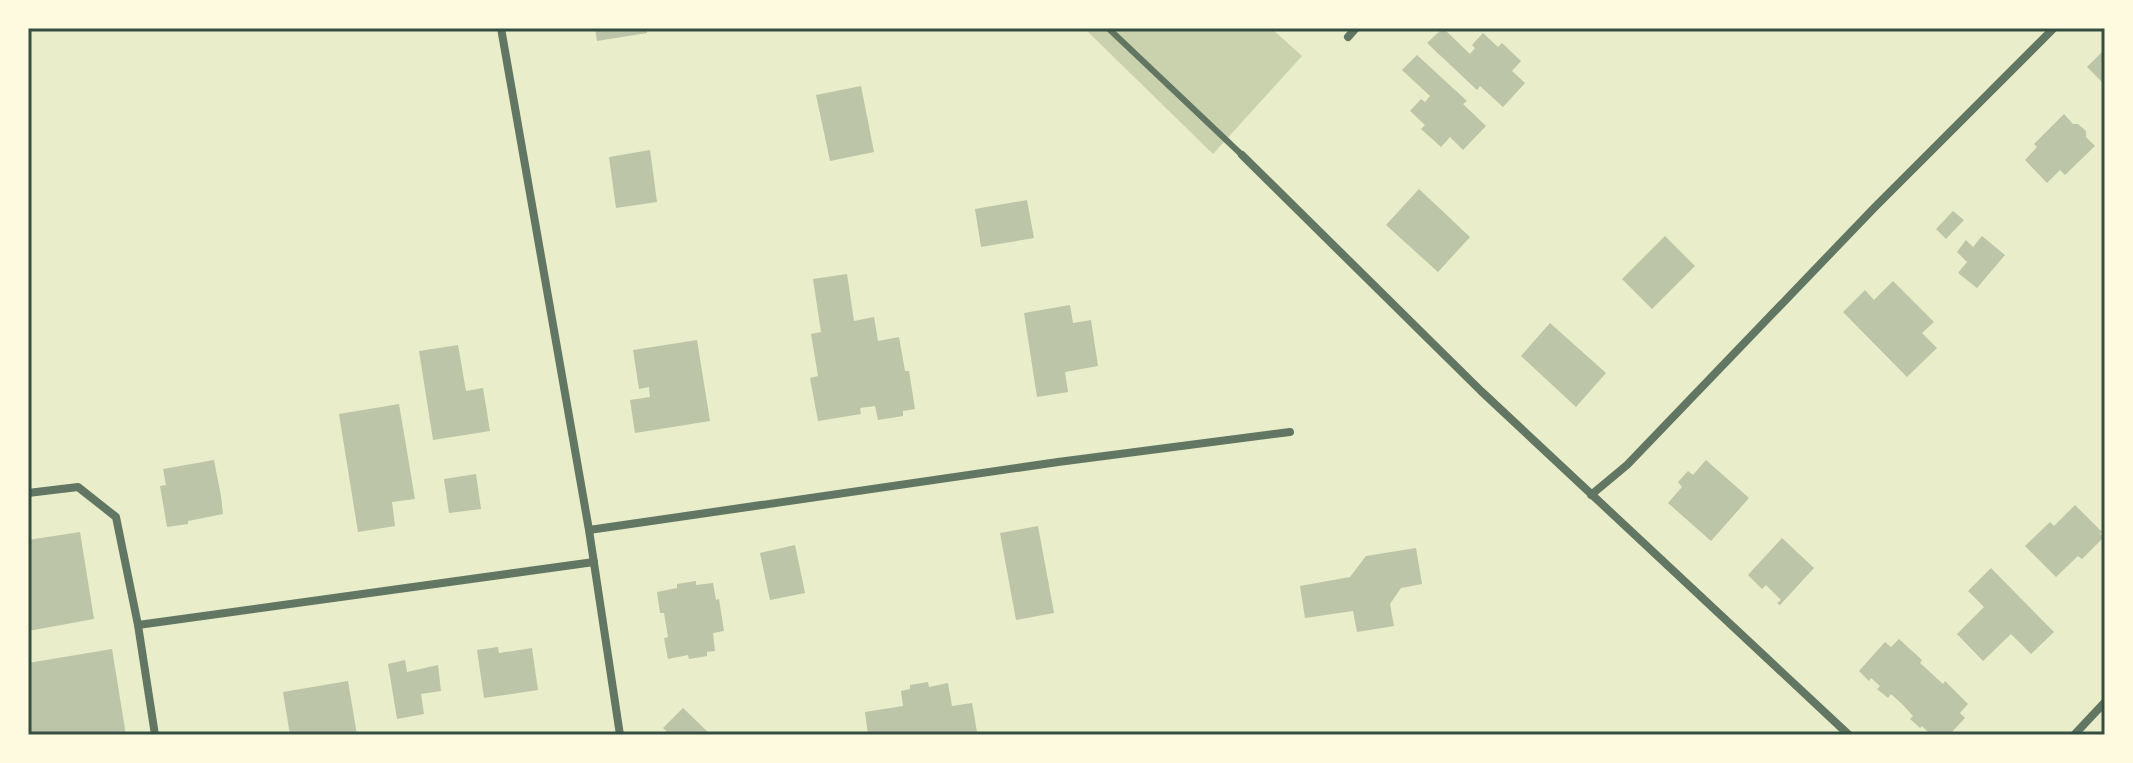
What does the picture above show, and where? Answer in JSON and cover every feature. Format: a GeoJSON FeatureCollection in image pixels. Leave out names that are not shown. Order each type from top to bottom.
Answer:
{"type":"FeatureCollection","features":[{"type":"Feature","properties":{"kind":"street"},"geometry":{"type":"LineString","coordinates":[[501,28],[589,530],[620,735]]}},
{"type":"Feature","properties":{"kind":"street"},"geometry":{"type":"LineString","coordinates":[[1348,37],[1356,28]]}},
{"type":"Feature","properties":{"kind":"street"},"geometry":{"type":"LineString","coordinates":[[1591,495],[1627,465],[1875,207],[2054,28]]}},
{"type":"Feature","properties":{"kind":"street"},"geometry":{"type":"LineString","coordinates":[[1242,155],[1481,391],[1849,735]]}},
{"type":"Feature","properties":{"kind":"street"},"geometry":{"type":"LineString","coordinates":[[589,530],[1058,462],[1290,432]]}},
{"type":"Feature","properties":{"kind":"street"},"geometry":{"type":"LineString","coordinates":[[28,493],[78,487],[116,517],[138,625],[155,735]]}},
{"type":"Feature","properties":{"kind":"street"},"geometry":{"type":"LineString","coordinates":[[138,625],[594,562]]}},
{"type":"Feature","properties":{"kind":"street"},"geometry":{"type":"LineString","coordinates":[[2074,735],[2105,702]]}},
{"type":"Feature","properties":{"kind":"lane"},"geometry":{"type":"LineString","coordinates":[[1108,28],[1242,155]]}},
{"type":"Feature","properties":{"kind":"green space"},"geometry":{"type":"Polygon","coordinates":[[[1084,28],[1271,28],[1302,56],[1213,154],[1084,28]]]}},
{"type":"Feature","properties":{"kind":"building"},"geometry":{"type":"Polygon","coordinates":[[[595,28],[647,28],[647,33],[597,41],[595,28]]]}},
{"type":"Feature","properties":{"kind":"building"},"geometry":{"type":"Polygon","coordinates":[[[1443,28],[1470,54],[1475,48],[1472,45],[1483,33],[1498,47],[1502,43],[1521,61],[1512,71],[1525,83],[1503,107],[1480,86],[1477,90],[1427,43],[1443,28]]]}},
{"type":"Feature","properties":{"kind":"building"},"geometry":{"type":"Polygon","coordinates":[[[2105,49],[2105,85],[2087,67],[2105,49]]]}},
{"type":"Feature","properties":{"kind":"building"},"geometry":{"type":"Polygon","coordinates":[[[1417,55],[1467,101],[1463,104],[1486,126],[1463,150],[1450,137],[1441,147],[1421,129],[1425,125],[1410,111],[1421,99],[1425,102],[1430,96],[1402,70],[1417,55]]]}},
{"type":"Feature","properties":{"kind":"building"},"geometry":{"type":"Polygon","coordinates":[[[861,86],[874,152],[830,161],[816,95],[861,86]]]}},
{"type":"Feature","properties":{"kind":"building"},"geometry":{"type":"Polygon","coordinates":[[[2064,114],[2073,124],[2086,131],[2086,137],[2095,146],[2065,175],[2060,170],[2047,183],[2025,160],[2037,147],[2034,144],[2064,114]]]}},
{"type":"Feature","properties":{"kind":"building"},"geometry":{"type":"Polygon","coordinates":[[[650,150],[657,202],[616,208],[609,157],[650,150]]]}},
{"type":"Feature","properties":{"kind":"building"},"geometry":{"type":"Polygon","coordinates":[[[1419,189],[1470,237],[1438,272],[1386,225],[1419,189]]]}},
{"type":"Feature","properties":{"kind":"building"},"geometry":{"type":"Polygon","coordinates":[[[1027,200],[1034,238],[981,247],[975,209],[1027,200]]]}},
{"type":"Feature","properties":{"kind":"building"},"geometry":{"type":"Polygon","coordinates":[[[1953,211],[1964,220],[1946,239],[1936,229],[1953,211]]]}},
{"type":"Feature","properties":{"kind":"building"},"geometry":{"type":"Polygon","coordinates":[[[1665,236],[1695,266],[1652,309],[1622,279],[1665,236]]]}},
{"type":"Feature","properties":{"kind":"building"},"geometry":{"type":"Polygon","coordinates":[[[1982,236],[2005,255],[1977,288],[1958,273],[1967,262],[1957,252],[1966,240],[1973,247],[1982,236]]]}},
{"type":"Feature","properties":{"kind":"building"},"geometry":{"type":"Polygon","coordinates":[[[847,274],[854,321],[874,317],[878,341],[899,337],[915,409],[903,411],[903,416],[878,420],[875,406],[860,408],[861,414],[818,421],[810,378],[818,376],[811,334],[821,332],[813,279],[847,274]]]}},
{"type":"Feature","properties":{"kind":"building"},"geometry":{"type":"Polygon","coordinates":[[[1893,281],[1934,322],[1922,333],[1937,348],[1907,377],[1843,312],[1865,290],[1874,300],[1893,281]]]}},
{"type":"Feature","properties":{"kind":"building"},"geometry":{"type":"Polygon","coordinates":[[[1070,305],[1073,323],[1091,320],[1098,366],[1065,372],[1068,392],[1037,397],[1024,313],[1070,305]]]}},
{"type":"Feature","properties":{"kind":"building"},"geometry":{"type":"Polygon","coordinates":[[[1550,323],[1606,373],[1576,407],[1521,356],[1550,323]]]}},
{"type":"Feature","properties":{"kind":"building"},"geometry":{"type":"Polygon","coordinates":[[[697,340],[710,421],[635,433],[630,400],[650,397],[649,387],[639,389],[633,350],[697,340]]]}},
{"type":"Feature","properties":{"kind":"building"},"geometry":{"type":"Polygon","coordinates":[[[458,345],[466,391],[483,388],[490,431],[433,440],[419,351],[458,345]]]}},
{"type":"Feature","properties":{"kind":"building"},"geometry":{"type":"Polygon","coordinates":[[[399,404],[415,499],[392,502],[395,526],[358,532],[339,414],[399,404]]]}},
{"type":"Feature","properties":{"kind":"building"},"geometry":{"type":"Polygon","coordinates":[[[214,460],[223,514],[167,527],[160,486],[166,485],[163,469],[214,460]]]}},
{"type":"Feature","properties":{"kind":"building"},"geometry":{"type":"Polygon","coordinates":[[[1706,460],[1749,498],[1711,541],[1668,503],[1682,487],[1678,482],[1688,471],[1693,475],[1706,460]]]}},
{"type":"Feature","properties":{"kind":"building"},"geometry":{"type":"Polygon","coordinates":[[[476,474],[481,509],[449,513],[444,479],[476,474]]]}},
{"type":"Feature","properties":{"kind":"building"},"geometry":{"type":"Polygon","coordinates":[[[2075,505],[2104,537],[2082,559],[2078,556],[2056,577],[2025,546],[2050,522],[2054,526],[2075,505]]]}},
{"type":"Feature","properties":{"kind":"building"},"geometry":{"type":"Polygon","coordinates":[[[1038,526],[1054,613],[1016,620],[1000,533],[1038,526]]]}},
{"type":"Feature","properties":{"kind":"building"},"geometry":{"type":"Polygon","coordinates":[[[80,532],[94,619],[28,631],[28,540],[80,532]]]}},
{"type":"Feature","properties":{"kind":"building"},"geometry":{"type":"Polygon","coordinates":[[[1782,538],[1814,568],[1780,605],[1777,603],[1781,600],[1766,585],[1762,589],[1748,575],[1782,538]]]}},
{"type":"Feature","properties":{"kind":"building"},"geometry":{"type":"Polygon","coordinates":[[[795,545],[805,593],[770,600],[760,553],[795,545]]]}},
{"type":"Feature","properties":{"kind":"building"},"geometry":{"type":"Polygon","coordinates":[[[1416,548],[1422,584],[1401,588],[1390,604],[1394,626],[1357,632],[1353,611],[1305,618],[1300,586],[1350,577],[1366,556],[1416,548]]]}},
{"type":"Feature","properties":{"kind":"building"},"geometry":{"type":"Polygon","coordinates":[[[1991,568],[2054,632],[2031,654],[2011,634],[1983,661],[1957,634],[1984,607],[1968,591],[1991,568]]]}},
{"type":"Feature","properties":{"kind":"building"},"geometry":{"type":"Polygon","coordinates":[[[696,581],[696,585],[713,583],[724,631],[713,633],[715,651],[707,652],[707,656],[689,659],[688,655],[668,659],[664,638],[668,637],[657,592],[696,581]]]}},
{"type":"Feature","properties":{"kind":"building"},"geometry":{"type":"Polygon","coordinates":[[[1899,639],[1922,660],[1920,663],[1943,684],[1945,681],[1968,704],[1960,713],[1965,718],[1949,735],[1931,735],[1922,726],[1920,728],[1910,719],[1913,716],[1903,705],[1891,694],[1888,698],[1877,689],[1880,686],[1859,671],[1885,642],[1891,647],[1899,639]]]}},
{"type":"Feature","properties":{"kind":"building"},"geometry":{"type":"Polygon","coordinates":[[[498,647],[499,653],[532,648],[538,690],[484,698],[477,650],[498,647]]]}},
{"type":"Feature","properties":{"kind":"building"},"geometry":{"type":"Polygon","coordinates":[[[112,649],[126,735],[28,735],[28,663],[112,649]]]}},
{"type":"Feature","properties":{"kind":"building"},"geometry":{"type":"Polygon","coordinates":[[[405,660],[407,672],[438,665],[441,691],[421,694],[424,714],[397,719],[388,664],[405,660]]]}},
{"type":"Feature","properties":{"kind":"building"},"geometry":{"type":"Polygon","coordinates":[[[348,681],[357,735],[290,735],[283,692],[348,681]]]}},
{"type":"Feature","properties":{"kind":"building"},"geometry":{"type":"Polygon","coordinates":[[[928,682],[929,687],[948,683],[952,706],[972,703],[977,732],[959,735],[868,735],[865,712],[903,706],[901,691],[910,689],[910,685],[928,682]]]}},
{"type":"Feature","properties":{"kind":"building"},"geometry":{"type":"Polygon","coordinates":[[[683,708],[711,735],[670,735],[663,728],[683,708]]]}}]}
